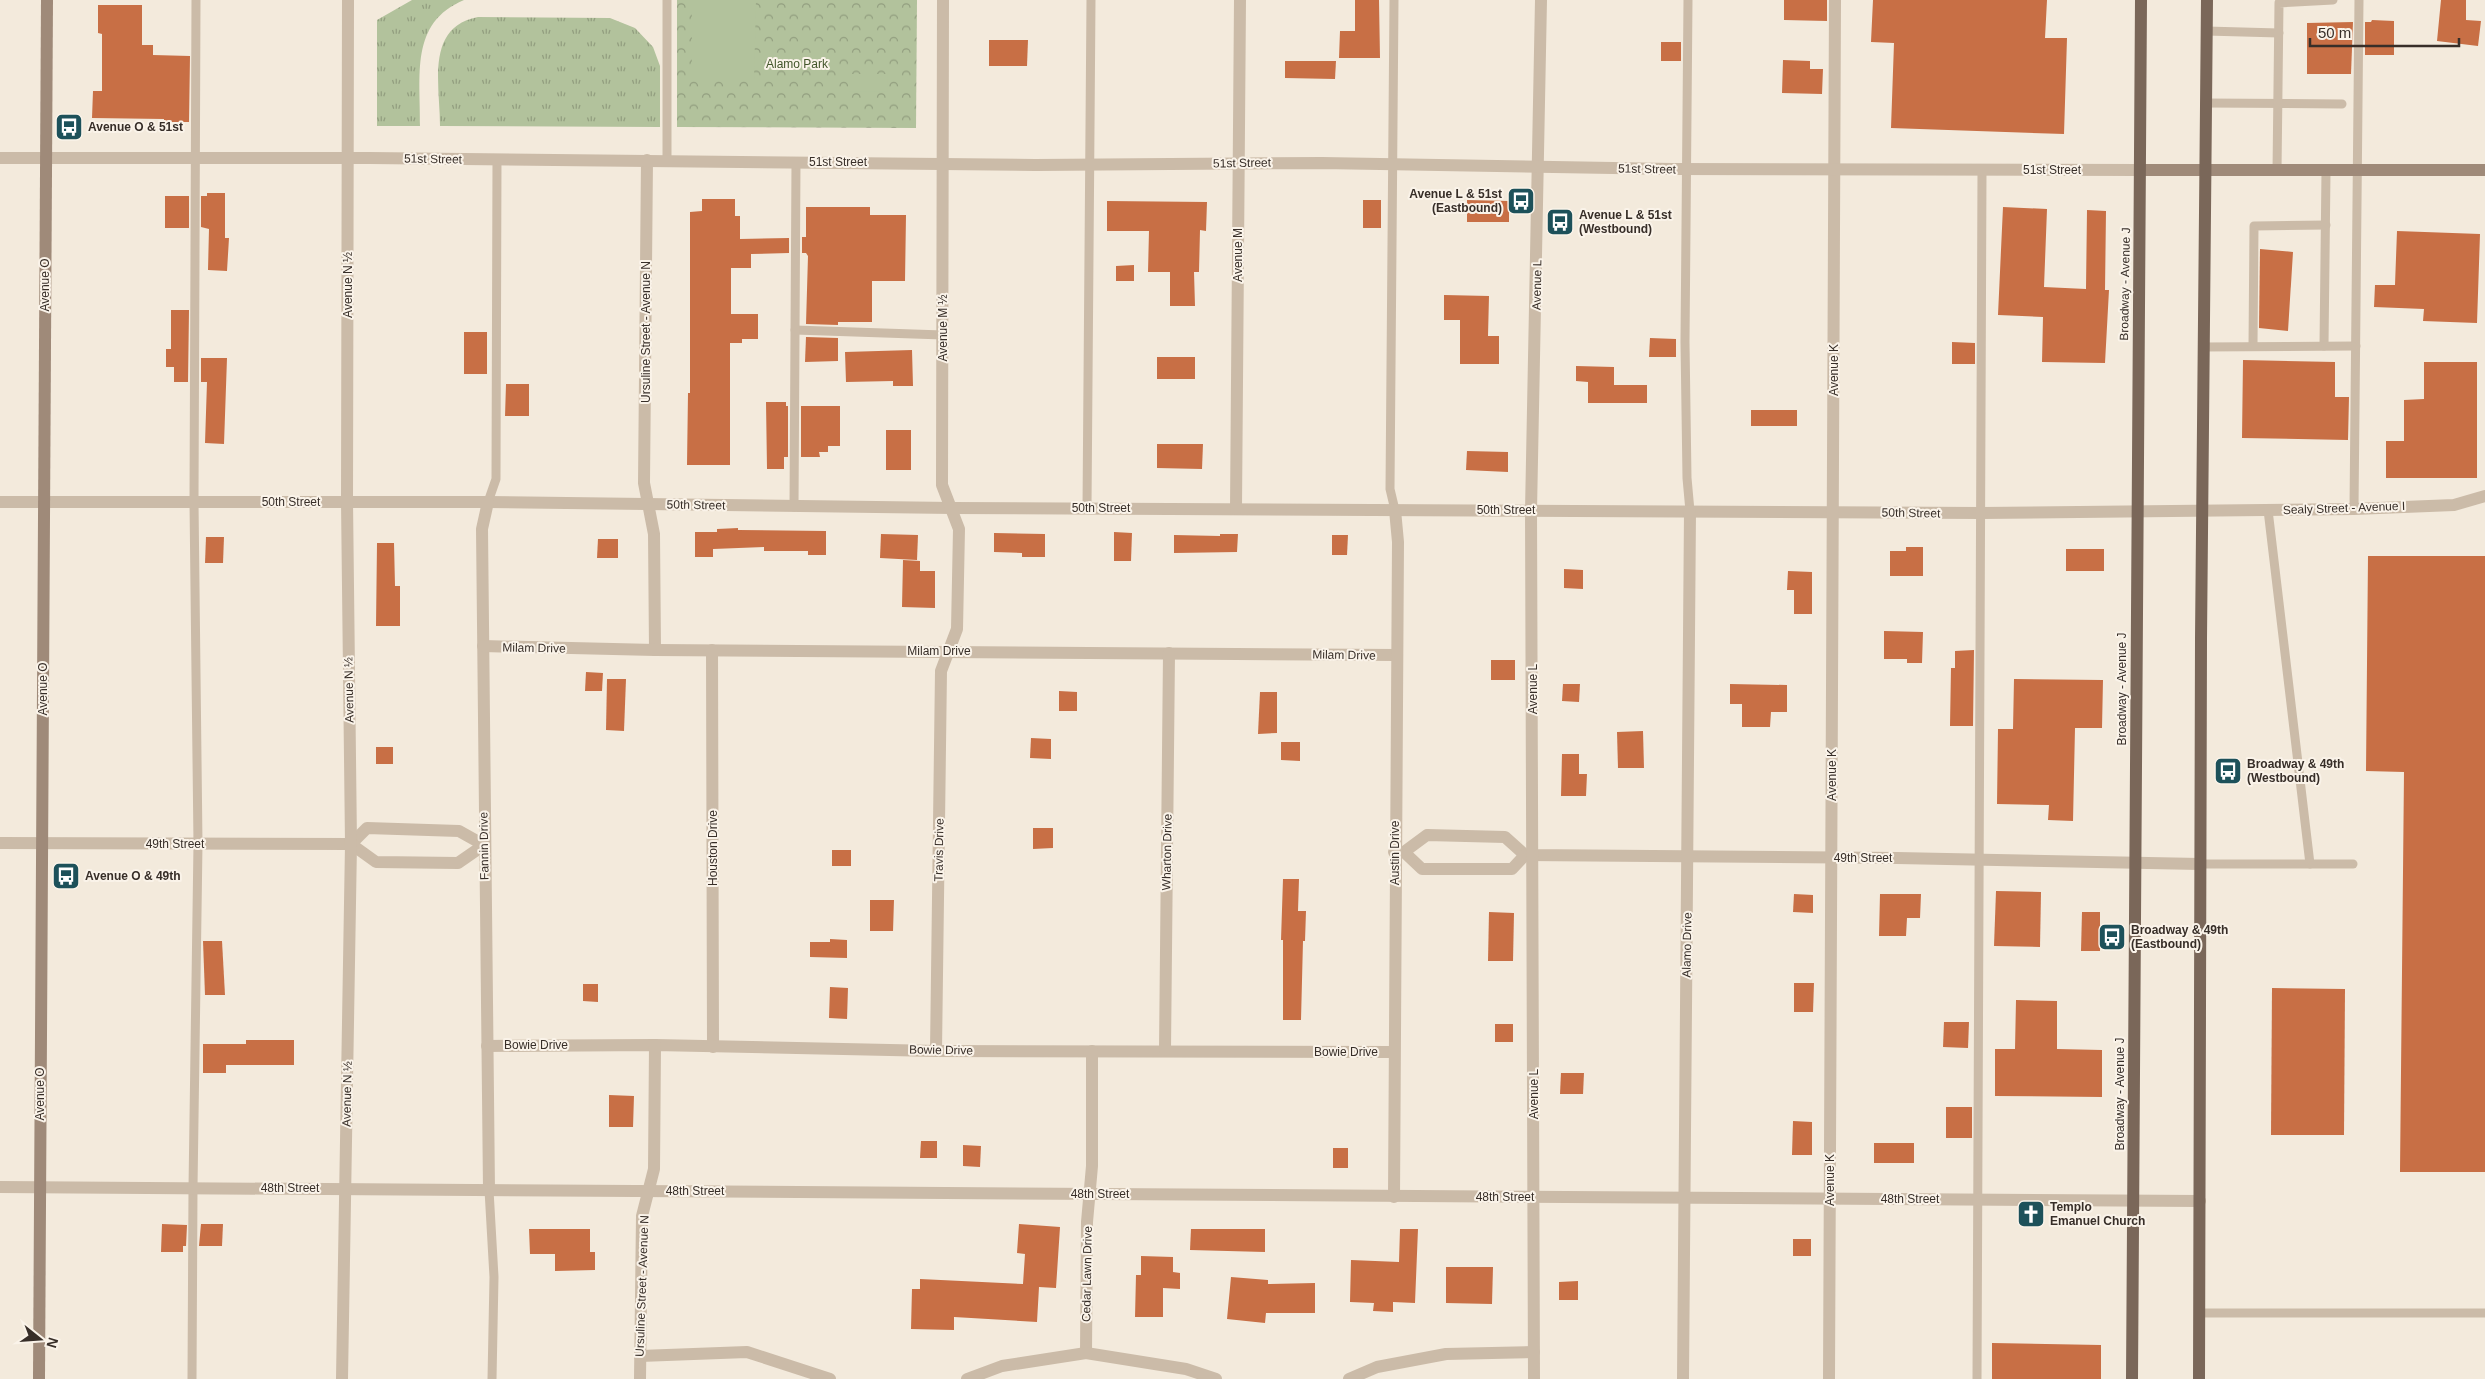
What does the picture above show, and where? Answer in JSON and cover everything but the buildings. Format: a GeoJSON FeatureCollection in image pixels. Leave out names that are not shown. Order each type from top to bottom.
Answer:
{"type":"FeatureCollection","features":[{"type":"Feature","properties":{"kind":"main road","name":"Avenue O"},"geometry":{"type":"LineString","coordinates":[[39,1379],[47,0]]}},
{"type":"Feature","properties":{"kind":"main road","name":"Broadway - Avenue J"},"geometry":{"type":"LineString","coordinates":[[2132,1379],[2141,0]]}},
{"type":"Feature","properties":{"kind":"main road"},"geometry":{"type":"LineString","coordinates":[[2199,1379],[2200,864],[2206,0]]}},
{"type":"Feature","properties":{"kind":"main road","name":"51st Street"},"geometry":{"type":"LineString","coordinates":[[2140,170],[2485,170]]}},
{"type":"Feature","properties":{"kind":"street","name":"Avenue N ½"},"geometry":{"type":"LineString","coordinates":[[342,1379],[351,844],[347,501],[348,0]]}},
{"type":"Feature","properties":{"kind":"street","name":"Avenue M ½"},"geometry":{"type":"LineString","coordinates":[[943,0],[942,485],[959,529],[956,629],[949,651]]}},
{"type":"Feature","properties":{"kind":"street","name":"Avenue M"},"geometry":{"type":"LineString","coordinates":[[1236,509],[1240,0]]}},
{"type":"Feature","properties":{"kind":"street","name":"Avenue L"},"geometry":{"type":"LineString","coordinates":[[1534,1379],[1530,855],[1531,511],[1541,0]]}},
{"type":"Feature","properties":{"kind":"street","name":"Avenue K"},"geometry":{"type":"LineString","coordinates":[[1829,1379],[1836,170],[1835,0]]}},
{"type":"Feature","properties":{"kind":"street","name":"51st Street"},"geometry":{"type":"LineString","coordinates":[[0,158],[194,157],[1090,165],[1394,164],[1687,169],[1982,171],[2140,170]]}},
{"type":"Feature","properties":{"kind":"street","name":"Ursuline Street - Avenue N"},"geometry":{"type":"LineString","coordinates":[[647,160],[644,483],[648,504]]}},
{"type":"Feature","properties":{"kind":"street","name":"Sealy Street - Avenue I"},"geometry":{"type":"LineString","coordinates":[[2202,512],[2454,505],[2485,496]]}},
{"type":"Feature","properties":{"kind":"street","name":"50th Street"},"geometry":{"type":"LineString","coordinates":[[0,502],[347,501],[794,507],[1981,514],[2202,512]]}},
{"type":"Feature","properties":{"kind":"street","name":"Fannin Drive"},"geometry":{"type":"LineString","coordinates":[[488,502],[482,529],[482,646],[489,1190]]}},
{"type":"Feature","properties":{"kind":"street"},"geometry":{"type":"LineString","coordinates":[[648,504],[654,534],[655,650]]}},
{"type":"Feature","properties":{"kind":"street","name":"Austin Drive"},"geometry":{"type":"LineString","coordinates":[[1394,510],[1398,542],[1396,655],[1399,852],[1394,1052],[1394,1197]]}},
{"type":"Feature","properties":{"kind":"street","name":"Alamo Drive"},"geometry":{"type":"LineString","coordinates":[[1683,1379],[1690,511]]}},
{"type":"Feature","properties":{"kind":"street","name":"Milam Drive"},"geometry":{"type":"LineString","coordinates":[[482,646],[655,650],[1396,655]]}},
{"type":"Feature","properties":{"kind":"street","name":"Houston Drive"},"geometry":{"type":"LineString","coordinates":[[712,650],[713,1047]]}},
{"type":"Feature","properties":{"kind":"street","name":"Travis Drive"},"geometry":{"type":"LineString","coordinates":[[936,1051],[942,671],[949,651]]}},
{"type":"Feature","properties":{"kind":"street","name":"Wharton Drive"},"geometry":{"type":"LineString","coordinates":[[1164,1050],[1169,653]]}},
{"type":"Feature","properties":{"kind":"street"},"geometry":{"type":"LineString","coordinates":[[367,828],[459,831],[484,845],[458,863],[376,862],[351,844],[367,828]]}},
{"type":"Feature","properties":{"kind":"street"},"geometry":{"type":"LineString","coordinates":[[1427,835],[1505,837],[1530,855],[1512,869],[1422,869],[1399,852],[1427,835]]}},
{"type":"Feature","properties":{"kind":"street","name":"49th Street"},"geometry":{"type":"LineString","coordinates":[[0,843],[351,844]]}},
{"type":"Feature","properties":{"kind":"street","name":"49th Street"},"geometry":{"type":"LineString","coordinates":[[1530,855],[1832,857],[2200,864]]}},
{"type":"Feature","properties":{"kind":"street","name":"Ursuline Street - Avenue N"},"geometry":{"type":"LineString","coordinates":[[640,1379],[642,1216],[654,1169],[655,1045]]}},
{"type":"Feature","properties":{"kind":"street","name":"Bowie Drive"},"geometry":{"type":"LineString","coordinates":[[487,1046],[655,1045],[936,1051],[1394,1052]]}},
{"type":"Feature","properties":{"kind":"street"},"geometry":{"type":"LineString","coordinates":[[1090,1194],[1092,1051]]}},
{"type":"Feature","properties":{"kind":"street","name":"48th Street"},"geometry":{"type":"LineString","coordinates":[[0,1187],[2200,1201]]}},
{"type":"Feature","properties":{"kind":"street","name":"Cedar Lawn Drive"},"geometry":{"type":"LineString","coordinates":[[1086,1353],[1087,1222],[1090,1194]]}},
{"type":"Feature","properties":{"kind":"street"},"geometry":{"type":"LineString","coordinates":[[640,1356],[748,1352],[830,1379]]}},
{"type":"Feature","properties":{"kind":"street"},"geometry":{"type":"LineString","coordinates":[[1349,1379],[1377,1367],[1446,1354],[1534,1352]]}},
{"type":"Feature","properties":{"kind":"street"},"geometry":{"type":"LineString","coordinates":[[967,1379],[1002,1366],[1086,1353],[1186,1369],[1216,1379]]}},
{"type":"Feature","properties":{"kind":"lane"},"geometry":{"type":"LineString","coordinates":[[192,1379],[192,1188],[198,844],[194,502],[196,0]]}},
{"type":"Feature","properties":{"kind":"lane"},"geometry":{"type":"LineString","coordinates":[[667,0],[667,160]]}},
{"type":"Feature","properties":{"kind":"lane"},"geometry":{"type":"LineString","coordinates":[[1088,508],[1091,0]]}},
{"type":"Feature","properties":{"kind":"lane"},"geometry":{"type":"LineString","coordinates":[[1394,0],[1390,489],[1394,510]]}},
{"type":"Feature","properties":{"kind":"lane"},"geometry":{"type":"LineString","coordinates":[[1688,0],[1685,361],[1687,478],[1690,511]]}},
{"type":"Feature","properties":{"kind":"lane"},"geometry":{"type":"LineString","coordinates":[[2277,171],[2279,4],[2333,0]]}},
{"type":"Feature","properties":{"kind":"lane"},"geometry":{"type":"LineString","coordinates":[[2354,508],[2358,0]]}},
{"type":"Feature","properties":{"kind":"lane"},"geometry":{"type":"LineString","coordinates":[[2206,31],[2278,32]]}},
{"type":"Feature","properties":{"kind":"lane"},"geometry":{"type":"LineString","coordinates":[[2205,103],[2278,102],[2342,104]]}},
{"type":"Feature","properties":{"kind":"lane"},"geometry":{"type":"LineString","coordinates":[[488,502],[496,479],[497,160]]}},
{"type":"Feature","properties":{"kind":"lane"},"geometry":{"type":"LineString","coordinates":[[794,507],[796,162]]}},
{"type":"Feature","properties":{"kind":"lane"},"geometry":{"type":"LineString","coordinates":[[1977,1379],[1982,171]]}},
{"type":"Feature","properties":{"kind":"lane"},"geometry":{"type":"LineString","coordinates":[[2324,346],[2326,171]]}},
{"type":"Feature","properties":{"kind":"lane"},"geometry":{"type":"LineString","coordinates":[[2253,346],[2254,226],[2326,225]]}},
{"type":"Feature","properties":{"kind":"lane"},"geometry":{"type":"LineString","coordinates":[[795,330],[942,335]]}},
{"type":"Feature","properties":{"kind":"lane"},"geometry":{"type":"LineString","coordinates":[[2203,347],[2356,346]]}},
{"type":"Feature","properties":{"kind":"lane"},"geometry":{"type":"LineString","coordinates":[[2268,510],[2310,864]]}},
{"type":"Feature","properties":{"kind":"lane"},"geometry":{"type":"LineString","coordinates":[[2200,864],[2353,864]]}},
{"type":"Feature","properties":{"kind":"lane"},"geometry":{"type":"LineString","coordinates":[[489,1190],[494,1277],[492,1379]]}},
{"type":"Feature","properties":{"kind":"lane"},"geometry":{"type":"LineString","coordinates":[[2199,1313],[2485,1313]]}},
{"type":"Feature","properties":{"kind":"green space"},"geometry":{"type":"Polygon","coordinates":[[[412,0],[464,0],[446,10],[434,22],[426,37],[420,70],[420,126],[377,126],[377,20],[412,0]]]}},
{"type":"Feature","properties":{"kind":"green space","name":"Alamo Park"},"geometry":{"type":"Polygon","coordinates":[[[677,0],[917,0],[916,128],[677,127],[677,0]]]}},
{"type":"Feature","properties":{"kind":"green space"},"geometry":{"type":"Polygon","coordinates":[[[692,0],[756,0],[754,80],[692,80],[692,0]]]}},
{"type":"Feature","properties":{"kind":"green space"},"geometry":{"type":"Polygon","coordinates":[[[478,17],[610,18],[635,28],[653,47],[660,66],[660,127],[440,126],[438,76],[439,60],[443,45],[450,32],[461,23],[478,17]]]}},
{"type":"Feature","properties":{"kind":"green space"},"geometry":{"type":"Polygon","coordinates":[[[848,74],[888,74],[887,92],[848,91],[848,74]]]}},
{"type":"Feature","properties":{"kind":"place","name":"Avenue O & 51st"},"geometry":{"type":"Point","coordinates":[69,127]}},
{"type":"Feature","properties":{"kind":"place","name":"Avenue L & 51st (Eastbound)"},"geometry":{"type":"Point","coordinates":[1521,201]}},
{"type":"Feature","properties":{"kind":"place","name":"Avenue L & 51st (Westbound)"},"geometry":{"type":"Point","coordinates":[1560,222]}},
{"type":"Feature","properties":{"kind":"place","name":"Broadway & 49th (Westbound)"},"geometry":{"type":"Point","coordinates":[2228,771]}},
{"type":"Feature","properties":{"kind":"place","name":"Avenue O & 49th"},"geometry":{"type":"Point","coordinates":[66,876]}},
{"type":"Feature","properties":{"kind":"place","name":"Broadway & 49th (Eastbound)"},"geometry":{"type":"Point","coordinates":[2112,937]}},
{"type":"Feature","properties":{"kind":"place","name":"Templo Emanuel Church"},"geometry":{"type":"Point","coordinates":[2031,1214]}}]}
